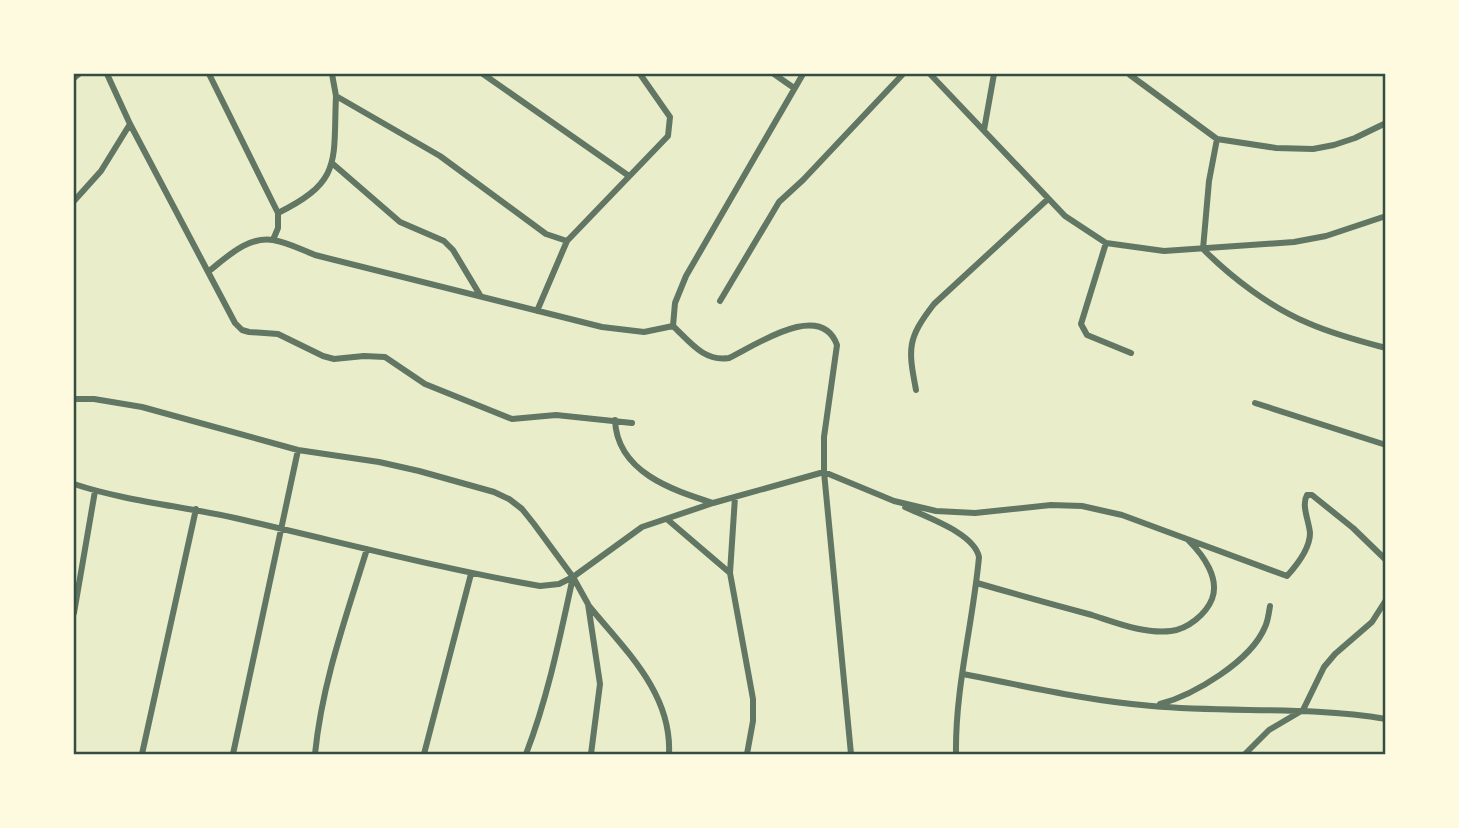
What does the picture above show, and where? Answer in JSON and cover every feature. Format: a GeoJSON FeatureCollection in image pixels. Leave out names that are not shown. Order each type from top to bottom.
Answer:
{"type":"FeatureCollection","features":[{"type":"Feature","properties":{"kind":"street"},"geometry":{"type":"LineString","coordinates":[[74,78],[79,74]]}},
{"type":"Feature","properties":{"kind":"street"},"geometry":{"type":"LineString","coordinates":[[107,74],[130,124],[237,326],[249,332],[278,334],[309,351],[334,359],[363,356],[385,358],[425,384],[512,419],[556,415],[632,424]]}},
{"type":"Feature","properties":{"kind":"street"},"geometry":{"type":"LineString","coordinates":[[209,74],[278,213],[278,228],[273,240]]}},
{"type":"Feature","properties":{"kind":"street"},"geometry":{"type":"LineString","coordinates":[[278,213],[295,205],[318,187],[328,176],[333,164],[336,96],[332,74]]}},
{"type":"Feature","properties":{"kind":"street"},"geometry":{"type":"LineString","coordinates":[[482,74],[629,176]]}},
{"type":"Feature","properties":{"kind":"street"},"geometry":{"type":"LineString","coordinates":[[537,311],[567,241],[668,136],[670,117],[640,74]]}},
{"type":"Feature","properties":{"kind":"street"},"geometry":{"type":"LineString","coordinates":[[774,74],[794,88]]}},
{"type":"Feature","properties":{"kind":"street"},"geometry":{"type":"LineString","coordinates":[[673,326],[675,303],[686,276],[803,74]]}},
{"type":"Feature","properties":{"kind":"street"},"geometry":{"type":"LineString","coordinates":[[720,301],[779,202],[903,74]]}},
{"type":"Feature","properties":{"kind":"street"},"geometry":{"type":"LineString","coordinates":[[930,74],[1048,199],[1078,226],[1106,243],[1164,251],[1294,242],[1339,232],[1385,216]]}},
{"type":"Feature","properties":{"kind":"street"},"geometry":{"type":"LineString","coordinates":[[984,130],[994,74]]}},
{"type":"Feature","properties":{"kind":"street"},"geometry":{"type":"LineString","coordinates":[[1130,75],[1217,139],[1276,148],[1313,149],[1355,138],[1385,123]]}},
{"type":"Feature","properties":{"kind":"street"},"geometry":{"type":"LineString","coordinates":[[336,96],[440,156],[546,233],[567,241]]}},
{"type":"Feature","properties":{"kind":"street"},"geometry":{"type":"LineString","coordinates":[[74,201],[101,171],[130,124]]}},
{"type":"Feature","properties":{"kind":"street"},"geometry":{"type":"LineString","coordinates":[[1203,249],[1209,181],[1217,139]]}},
{"type":"Feature","properties":{"kind":"street"},"geometry":{"type":"LineString","coordinates":[[333,164],[400,222],[444,241],[453,250],[480,295]]}},
{"type":"Feature","properties":{"kind":"street"},"geometry":{"type":"LineString","coordinates":[[916,390],[911,344],[914,331],[923,317],[1048,199]]}},
{"type":"Feature","properties":{"kind":"street"},"geometry":{"type":"LineString","coordinates":[[209,271],[243,246],[258,240],[273,240],[315,255],[602,327],[644,332],[673,326]]}},
{"type":"Feature","properties":{"kind":"street"},"geometry":{"type":"LineString","coordinates":[[1106,243],[1081,324],[1087,335],[1131,353]]}},
{"type":"Feature","properties":{"kind":"street"},"geometry":{"type":"LineString","coordinates":[[1203,249],[1222,268],[1306,322],[1338,335],[1385,348]]}},
{"type":"Feature","properties":{"kind":"street"},"geometry":{"type":"LineString","coordinates":[[673,326],[701,353],[720,359],[729,358],[795,326],[818,325],[834,336],[837,345],[824,437],[824,472],[850,754]]}},
{"type":"Feature","properties":{"kind":"street"},"geometry":{"type":"LineString","coordinates":[[74,399],[94,399],[142,407],[298,450],[406,468],[494,492],[509,499],[522,509],[573,577],[588,604],[645,673],[660,700],[670,741],[669,754]]}},
{"type":"Feature","properties":{"kind":"street"},"geometry":{"type":"LineString","coordinates":[[1255,402],[1385,445]]}},
{"type":"Feature","properties":{"kind":"street"},"geometry":{"type":"LineString","coordinates":[[615,420],[624,450],[637,467],[656,482],[713,503]]}},
{"type":"Feature","properties":{"kind":"street"},"geometry":{"type":"LineString","coordinates":[[233,754],[298,450]]}},
{"type":"Feature","properties":{"kind":"street"},"geometry":{"type":"LineString","coordinates":[[74,484],[95,491],[282,528],[471,574],[540,586],[559,584],[573,577],[631,533],[653,523],[824,472],[894,501],[973,543],[979,557],[977,583],[963,674],[956,754]]}},
{"type":"Feature","properties":{"kind":"street"},"geometry":{"type":"LineString","coordinates":[[74,613],[95,491]]}},
{"type":"Feature","properties":{"kind":"street"},"geometry":{"type":"LineString","coordinates":[[894,501],[936,511],[975,513],[1051,505],[1082,506],[1122,515],[1287,576],[1296,567],[1308,545],[1310,534],[1304,500],[1307,495],[1312,495],[1353,528],[1385,559]]}},
{"type":"Feature","properties":{"kind":"street"},"geometry":{"type":"LineString","coordinates":[[735,497],[730,573],[753,699],[753,721],[747,754]]}},
{"type":"Feature","properties":{"kind":"street"},"geometry":{"type":"LineString","coordinates":[[142,754],[196,509]]}},
{"type":"Feature","properties":{"kind":"street"},"geometry":{"type":"LineString","coordinates":[[668,520],[730,573]]}},
{"type":"Feature","properties":{"kind":"street"},"geometry":{"type":"LineString","coordinates":[[977,583],[1141,629],[1175,631],[1189,625],[1204,612],[1213,597],[1213,580],[1206,563],[1198,550],[1185,538]]}},
{"type":"Feature","properties":{"kind":"street"},"geometry":{"type":"LineString","coordinates":[[315,754],[328,672],[367,549]]}},
{"type":"Feature","properties":{"kind":"street"},"geometry":{"type":"LineString","coordinates":[[424,754],[471,574]]}},
{"type":"Feature","properties":{"kind":"street"},"geometry":{"type":"LineString","coordinates":[[526,754],[554,665],[573,577]]}},
{"type":"Feature","properties":{"kind":"street"},"geometry":{"type":"LineString","coordinates":[[1245,754],[1269,730],[1303,710],[1324,667],[1372,622],[1385,600]]}},
{"type":"Feature","properties":{"kind":"street"},"geometry":{"type":"LineString","coordinates":[[588,604],[600,684],[591,754]]}},
{"type":"Feature","properties":{"kind":"street"},"geometry":{"type":"LineString","coordinates":[[1151,706],[1169,702],[1199,687],[1239,659],[1253,646],[1266,627],[1270,606]]}},
{"type":"Feature","properties":{"kind":"street"},"geometry":{"type":"LineString","coordinates":[[963,674],[1071,695],[1151,706],[1303,710],[1385,719]]}}]}
